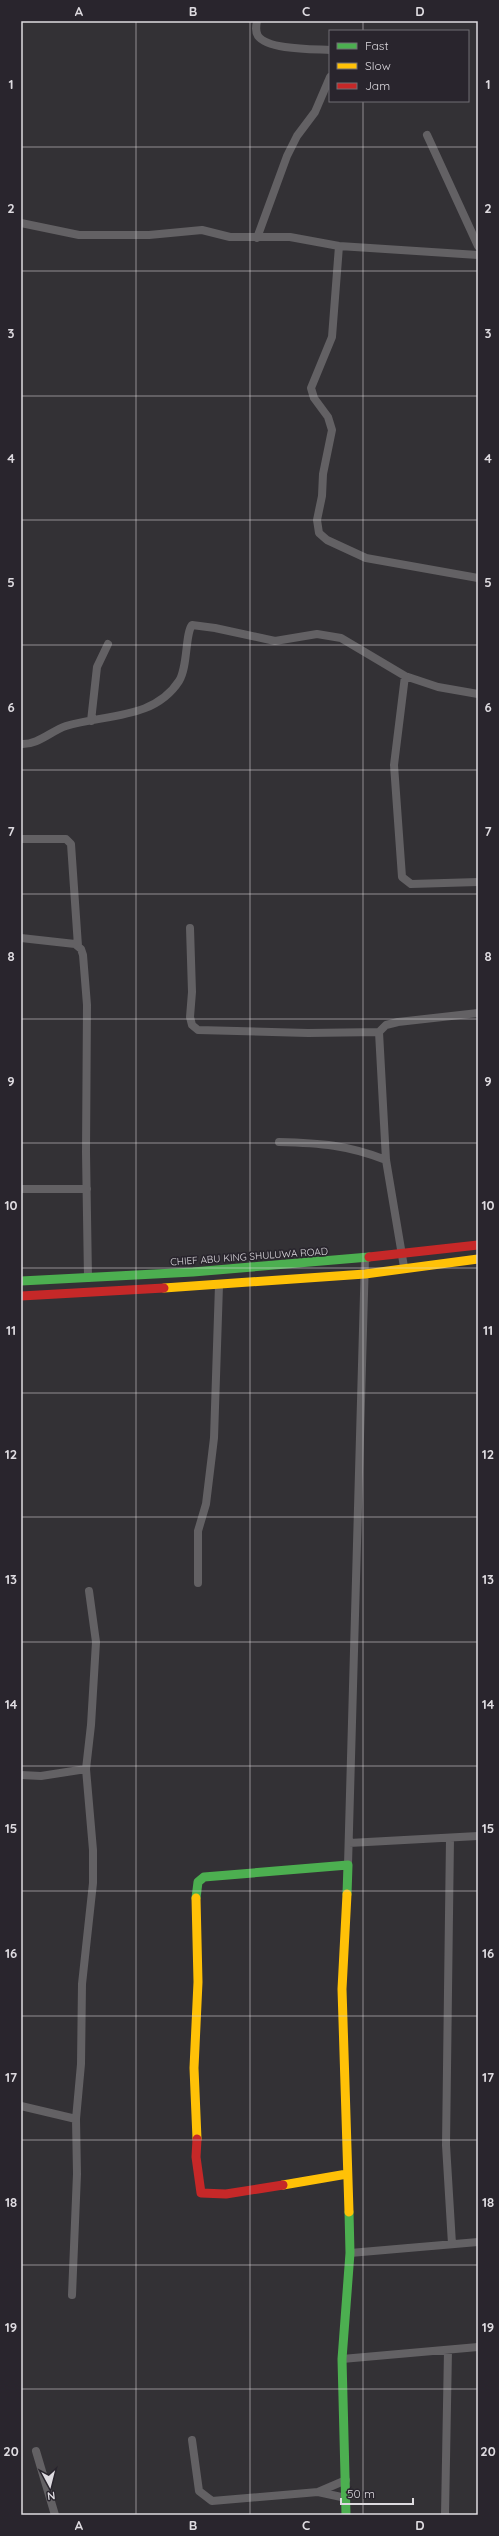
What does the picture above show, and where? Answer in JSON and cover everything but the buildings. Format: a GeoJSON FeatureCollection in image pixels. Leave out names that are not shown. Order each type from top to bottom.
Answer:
{"type":"FeatureCollection","features":[{"type":"Feature","properties":{"kind":"street"},"geometry":{"type":"LineString","coordinates":[[257,21],[256,31],[258,36],[268,43],[329,50]]}},
{"type":"Feature","properties":{"kind":"street"},"geometry":{"type":"LineString","coordinates":[[257,238],[287,156],[297,136],[315,112],[329,79]]}},
{"type":"Feature","properties":{"kind":"street"},"geometry":{"type":"LineString","coordinates":[[427,135],[478,246]]}},
{"type":"Feature","properties":{"kind":"street"},"geometry":{"type":"LineString","coordinates":[[21,223],[79,234],[149,235],[202,230],[230,237],[290,237],[338,246],[478,255]]}},
{"type":"Feature","properties":{"kind":"street"},"geometry":{"type":"LineString","coordinates":[[338,246],[332,337],[311,388],[314,398],[328,417],[332,430],[323,474],[322,496],[316,520],[319,533],[327,540],[366,558],[478,578]]}},
{"type":"Feature","properties":{"kind":"street"},"geometry":{"type":"LineString","coordinates":[[21,744],[32,743],[63,727],[144,708],[165,696],[180,680],[192,625],[215,628],[275,641],[317,634],[342,638],[408,679],[438,687],[478,694]]}},
{"type":"Feature","properties":{"kind":"street"},"geometry":{"type":"LineString","coordinates":[[91,721],[97,667],[108,644]]}},
{"type":"Feature","properties":{"kind":"street"},"geometry":{"type":"LineString","coordinates":[[408,679],[394,765],[402,877],[411,884],[478,882]]}},
{"type":"Feature","properties":{"kind":"street"},"geometry":{"type":"LineString","coordinates":[[21,839],[66,840],[72,844],[78,946],[85,971],[88,1005],[88,1278]]}},
{"type":"Feature","properties":{"kind":"street"},"geometry":{"type":"LineString","coordinates":[[190,928],[192,992],[190,1017],[192,1025],[198,1030],[308,1033],[379,1032],[386,1025],[398,1022],[478,1013]]}},
{"type":"Feature","properties":{"kind":"street"},"geometry":{"type":"LineString","coordinates":[[21,938],[68,942],[78,946]]}},
{"type":"Feature","properties":{"kind":"street"},"geometry":{"type":"LineString","coordinates":[[379,1032],[386,1160],[404,1267]]}},
{"type":"Feature","properties":{"kind":"street"},"geometry":{"type":"LineString","coordinates":[[279,1142],[319,1143],[357,1149],[386,1160]]}},
{"type":"Feature","properties":{"kind":"street"},"geometry":{"type":"LineString","coordinates":[[21,1189],[87,1189]]}},
{"type":"Feature","properties":{"kind":"street","name":"CHIEF ABU KING SHULUWA ROAD"},"geometry":{"type":"LineString","coordinates":[[21,1281],[215,1271],[365,1258],[478,1245]]}},
{"type":"Feature","properties":{"kind":"street"},"geometry":{"type":"LineString","coordinates":[[346,2515],[342,2359],[350,2253],[347,2174],[348,2132],[342,1990],[345,1966],[349,1843],[365,1258]]}},
{"type":"Feature","properties":{"kind":"street"},"geometry":{"type":"LineString","coordinates":[[21,1296],[219,1285],[365,1274],[404,1267],[478,1259]]}},
{"type":"Feature","properties":{"kind":"street"},"geometry":{"type":"LineString","coordinates":[[198,1583],[198,1531],[206,1504],[214,1438],[219,1285]]}},
{"type":"Feature","properties":{"kind":"street"},"geometry":{"type":"LineString","coordinates":[[72,2295],[77,2174],[76,2120],[81,2064],[82,1984],[93,1883],[93,1850],[86,1769],[91,1725],[96,1642],[90,1591]]}},
{"type":"Feature","properties":{"kind":"street"},"geometry":{"type":"LineString","coordinates":[[21,1775],[41,1776],[86,1769]]}},
{"type":"Feature","properties":{"kind":"street"},"geometry":{"type":"LineString","coordinates":[[349,1843],[478,1836]]}},
{"type":"Feature","properties":{"kind":"street"},"geometry":{"type":"LineString","coordinates":[[450,1838],[446,2145],[452,2244]]}},
{"type":"Feature","properties":{"kind":"street"},"geometry":{"type":"LineString","coordinates":[[347,2174],[226,2194],[203,2194],[200,2190],[196,2157],[197,2127],[194,2068],[198,1982],[196,1892],[198,1882],[210,1875],[348,1865]]}},
{"type":"Feature","properties":{"kind":"street"},"geometry":{"type":"LineString","coordinates":[[21,2106],[76,2120]]}},
{"type":"Feature","properties":{"kind":"street"},"geometry":{"type":"LineString","coordinates":[[350,2253],[478,2242]]}},
{"type":"Feature","properties":{"kind":"street"},"geometry":{"type":"LineString","coordinates":[[342,2359],[478,2347]]}},
{"type":"Feature","properties":{"kind":"street"},"geometry":{"type":"LineString","coordinates":[[445,2515],[448,2350]]}},
{"type":"Feature","properties":{"kind":"street"},"geometry":{"type":"LineString","coordinates":[[192,2440],[199,2490],[212,2501],[318,2492],[346,2498]]}},
{"type":"Feature","properties":{"kind":"street"},"geometry":{"type":"LineString","coordinates":[[36,2452],[55,2515]]}},
{"type":"Feature","properties":{"kind":"street"},"geometry":{"type":"LineString","coordinates":[[318,2492],[346,2480]]}},
{"type":"Feature","properties":{"kind":"traffic: fast"},"geometry":{"type":"LineString","coordinates":[[21,1281],[193,1272],[369,1257]]}},
{"type":"Feature","properties":{"kind":"traffic: fast"},"geometry":{"type":"LineString","coordinates":[[196,1898],[198,1882],[204,1877],[348,1865],[347,1894]]}},
{"type":"Feature","properties":{"kind":"traffic: fast"},"geometry":{"type":"LineString","coordinates":[[346,2515],[342,2359],[350,2253],[349,2212]]}},
{"type":"Feature","properties":{"kind":"traffic: slow"},"geometry":{"type":"LineString","coordinates":[[164,1288],[365,1274],[478,1259]]}},
{"type":"Feature","properties":{"kind":"traffic: slow"},"geometry":{"type":"LineString","coordinates":[[347,1894],[342,1989],[349,2212]]}},
{"type":"Feature","properties":{"kind":"traffic: slow"},"geometry":{"type":"LineString","coordinates":[[196,1898],[198,1982],[194,2068],[197,2139]]}},
{"type":"Feature","properties":{"kind":"traffic: slow"},"geometry":{"type":"LineString","coordinates":[[283,2185],[347,2174]]}},
{"type":"Feature","properties":{"kind":"traffic: jam"},"geometry":{"type":"LineString","coordinates":[[369,1257],[478,1245]]}},
{"type":"Feature","properties":{"kind":"traffic: jam"},"geometry":{"type":"LineString","coordinates":[[21,1296],[164,1288]]}},
{"type":"Feature","properties":{"kind":"traffic: jam"},"geometry":{"type":"LineString","coordinates":[[197,2139],[196,2157],[201,2193],[226,2194],[283,2185]]}}]}
